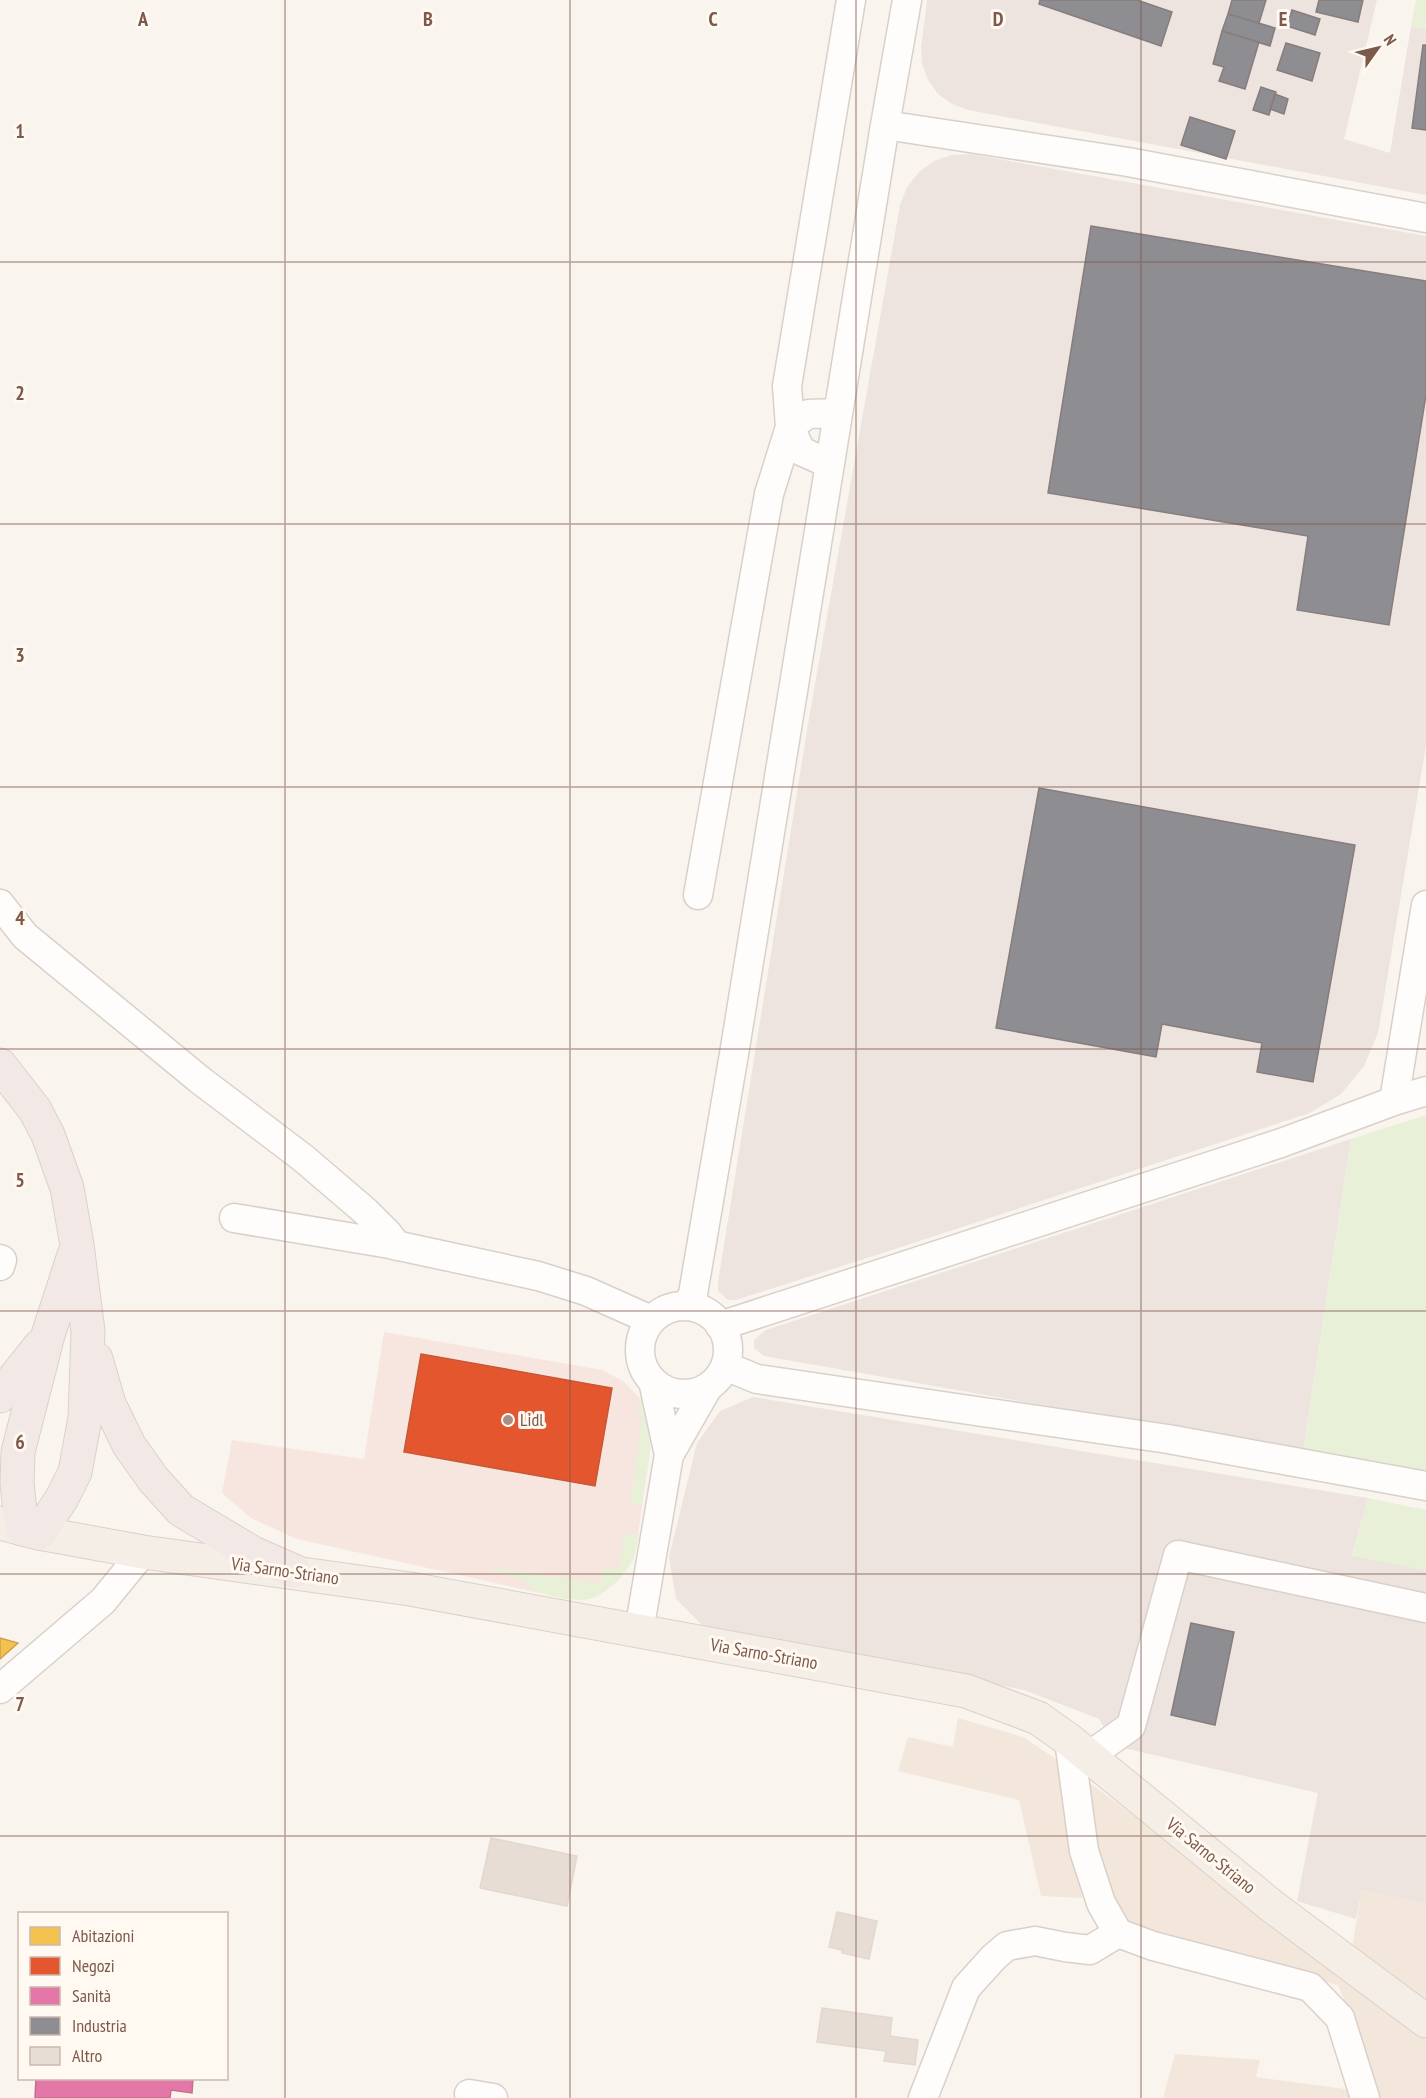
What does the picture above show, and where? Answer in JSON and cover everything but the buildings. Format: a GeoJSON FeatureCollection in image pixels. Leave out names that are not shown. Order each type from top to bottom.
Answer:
{"type":"FeatureCollection","features":[{"type":"Feature","properties":{"kind":"highway"},"geometry":{"type":"LineString","coordinates":[[0,1065],[35,1110],[48,1134],[68,1188],[88,1331],[109,1404],[129,1445],[153,1479],[181,1510],[253,1553],[294,1571]]}},
{"type":"Feature","properties":{"kind":"highway"},"geometry":{"type":"LineString","coordinates":[[20,1528],[17,1483],[18,1452],[48,1335],[77,1245]]}},
{"type":"Feature","properties":{"kind":"highway"},"geometry":{"type":"LineString","coordinates":[[20,1528],[62,1498],[75,1472],[85,1419],[88,1331]]}},
{"type":"Feature","properties":{"kind":"highway"},"geometry":{"type":"LineString","coordinates":[[0,1395],[48,1335]]}},
{"type":"Feature","properties":{"kind":"main road","name":"Via Sarno-Striano"},"geometry":{"type":"LineString","coordinates":[[20,1528],[143,1551],[410,1589],[966,1691],[1038,1718],[1079,1748],[1273,1907],[1426,2021]]}},
{"type":"Feature","properties":{"kind":"street"},"geometry":{"type":"LineString","coordinates":[[830,465],[801,451],[790,427],[787,386],[851,0]]}},
{"type":"Feature","properties":{"kind":"street"},"geometry":{"type":"LineString","coordinates":[[687,1306],[693,1294],[730,1077],[907,0]]}},
{"type":"Feature","properties":{"kind":"street"},"geometry":{"type":"LineString","coordinates":[[885,125],[1128,162],[1426,218]]}},
{"type":"Feature","properties":{"kind":"street"},"geometry":{"type":"LineString","coordinates":[[698,895],[769,494],[790,427],[807,414],[838,412]]}},
{"type":"Feature","properties":{"kind":"street"},"geometry":{"type":"LineString","coordinates":[[0,904],[25,936],[200,1080],[303,1158],[365,1211],[397,1246]]}},
{"type":"Feature","properties":{"kind":"street"},"geometry":{"type":"LineString","coordinates":[[1394,1101],[1426,905]]}},
{"type":"Feature","properties":{"kind":"street"},"geometry":{"type":"LineString","coordinates":[[720,1326],[1281,1143],[1426,1091]]}},
{"type":"Feature","properties":{"kind":"street"},"geometry":{"type":"LineString","coordinates":[[234,1218],[397,1246],[561,1282],[651,1320]]}},
{"type":"Feature","properties":{"kind":"street"},"geometry":{"type":"LineString","coordinates":[[0,1259],[2,1260],[0,1266]]}},
{"type":"Feature","properties":{"kind":"street"},"geometry":{"type":"LineString","coordinates":[[639,1631],[669,1455],[716,1376],[728,1353],[726,1339],[720,1326],[700,1309],[687,1306],[667,1310],[651,1320],[644,1332],[640,1351],[645,1371],[653,1382],[666,1390],[680,1394],[695,1393],[716,1376],[757,1379],[1168,1439],[1426,1486]]}},
{"type":"Feature","properties":{"kind":"street"},"geometry":{"type":"LineString","coordinates":[[653,1382],[669,1455]]}},
{"type":"Feature","properties":{"kind":"street"},"geometry":{"type":"LineString","coordinates":[[0,1689],[103,1601],[143,1551]]}},
{"type":"Feature","properties":{"kind":"street"},"geometry":{"type":"LineString","coordinates":[[1365,2098],[1340,2018],[1310,1987],[1153,1946],[1118,1933],[1101,1903],[1084,1851],[1079,1748],[1131,1726],[1178,1555],[1426,1608]]}},
{"type":"Feature","properties":{"kind":"street"},"geometry":{"type":"LineString","coordinates":[[923,2098],[966,1988],[1007,1946],[1035,1941],[1090,1950],[1118,1933]]}},
{"type":"Feature","properties":{"kind":"shaded area"},"geometry":{"type":"Polygon","coordinates":[[[927,0],[1377,0],[1344,139],[1390,153],[1411,26],[1426,29],[1426,195],[968,110],[952,104],[938,94],[928,80],[922,64],[921,48],[927,0]]]}},
{"type":"Feature","properties":{"kind":"shaded area"},"geometry":{"type":"Polygon","coordinates":[[[971,154],[1426,236],[1426,745],[1378,1033],[1364,1066],[1341,1094],[1310,1113],[889,1251],[736,1300],[728,1300],[718,1291],[718,1282],[809,718],[900,205],[907,187],[919,172],[934,161],[952,155],[971,154]]]}},
{"type":"Feature","properties":{"kind":"shaded area"},"geometry":{"type":"Polygon","coordinates":[[[1351,1139],[1303,1451],[764,1356],[754,1348],[754,1340],[766,1330],[1351,1139]]]}},
{"type":"Feature","properties":{"kind":"shaded area"},"geometry":{"type":"Polygon","coordinates":[[[384,1332],[602,1370],[623,1381],[641,1399],[647,1410],[650,1447],[638,1536],[633,1560],[607,1589],[592,1598],[566,1599],[297,1539],[251,1518],[222,1493],[232,1440],[364,1459],[384,1332]]]}},
{"type":"Feature","properties":{"kind":"shaded area"},"geometry":{"type":"Polygon","coordinates":[[[753,1397],[1368,1498],[1352,1555],[1426,1570],[1426,1904],[1362,1890],[1356,1919],[1297,1901],[1318,1793],[1115,1746],[1099,1719],[1024,1690],[702,1625],[676,1599],[669,1557],[697,1443],[720,1411],[753,1397]]]}},
{"type":"Feature","properties":{"kind":"shaded area"},"geometry":{"type":"Polygon","coordinates":[[[958,1718],[1023,1737],[1056,1759],[1082,1898],[1041,1896],[1019,1800],[898,1771],[908,1737],[953,1747],[958,1718]]]}},
{"type":"Feature","properties":{"kind":"shaded area"},"geometry":{"type":"Polygon","coordinates":[[[1082,1777],[1395,2012],[1426,2038],[1426,2098],[1374,2098],[1350,2015],[1338,1985],[1189,1946],[1122,1919],[1104,1893],[1082,1777]]]}},
{"type":"Feature","properties":{"kind":"shaded area"},"geometry":{"type":"Polygon","coordinates":[[[1362,1890],[1426,1904],[1426,2004],[1352,1948],[1362,1890]]]}},
{"type":"Feature","properties":{"kind":"shaded area"},"geometry":{"type":"Polygon","coordinates":[[[1175,2054],[1260,2060],[1256,2077],[1353,2090],[1356,2098],[1163,2098],[1175,2054]]]}},
{"type":"Feature","properties":{"kind":"green space"},"geometry":{"type":"Polygon","coordinates":[[[1416,0],[1426,0],[1426,29],[1411,26],[1416,0]]]}},
{"type":"Feature","properties":{"kind":"green space"},"geometry":{"type":"Polygon","coordinates":[[[1426,1115],[1426,1471],[1303,1451],[1351,1139],[1426,1115]]]}},
{"type":"Feature","properties":{"kind":"green space"},"geometry":{"type":"Polygon","coordinates":[[[641,1399],[649,1425],[650,1452],[641,1505],[630,1504],[643,1416],[637,1415],[641,1399]]]}},
{"type":"Feature","properties":{"kind":"green space"},"geometry":{"type":"Polygon","coordinates":[[[1368,1498],[1426,1510],[1426,1570],[1352,1556],[1368,1498]]]}},
{"type":"Feature","properties":{"kind":"green space"},"geometry":{"type":"Polygon","coordinates":[[[624,1532],[638,1536],[633,1559],[616,1582],[605,1591],[586,1600],[555,1597],[533,1591],[527,1582],[487,1567],[601,1584],[603,1569],[620,1568],[624,1532]]]}},
{"type":"Feature","properties":{"kind":"place","name":"Lidl"},"geometry":{"type":"Point","coordinates":[508,1420]}}]}
